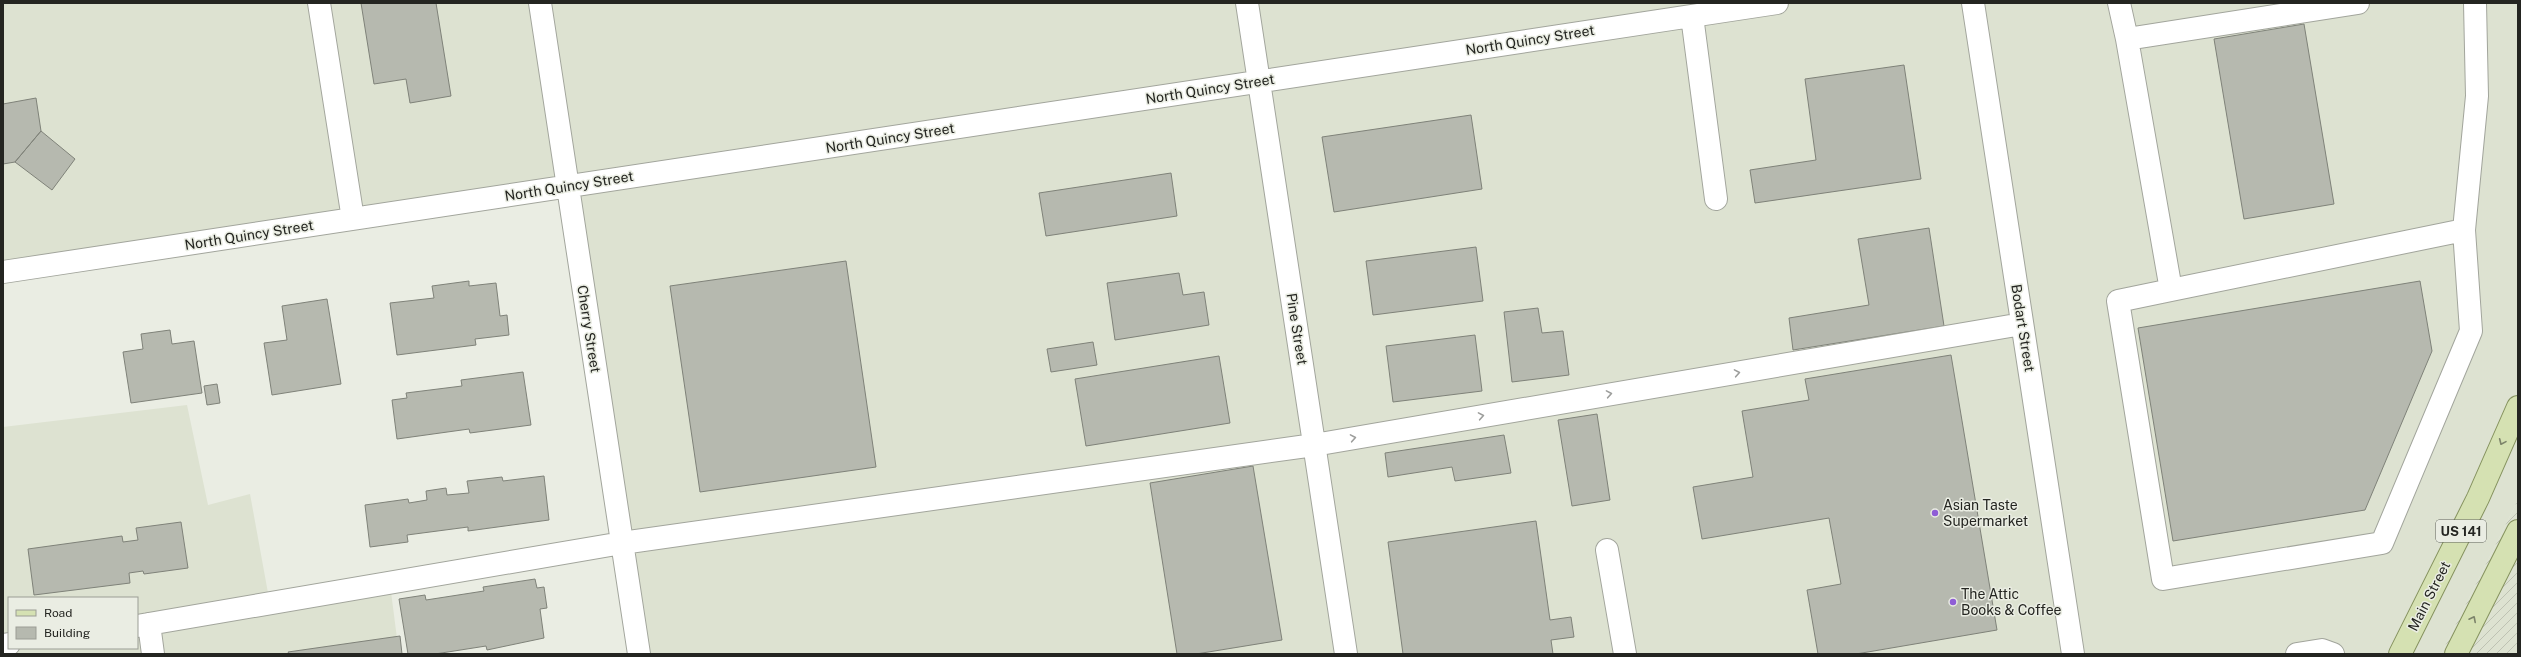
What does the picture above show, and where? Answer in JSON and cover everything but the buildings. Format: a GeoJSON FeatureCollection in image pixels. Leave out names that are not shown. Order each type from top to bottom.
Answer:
{"type":"FeatureCollection","features":[{"type":"Feature","properties":{"kind":"main road","name":"Main Street"},"geometry":{"type":"LineString","coordinates":[[2400,654],[2478,498],[2518,407]]}},
{"type":"Feature","properties":{"kind":"main road"},"geometry":{"type":"LineString","coordinates":[[2456,654],[2518,531]]}},
{"type":"Feature","properties":{"kind":"street"},"geometry":{"type":"LineString","coordinates":[[319,3],[353,219]]}},
{"type":"Feature","properties":{"kind":"street","name":"Cherry Street"},"geometry":{"type":"LineString","coordinates":[[540,3],[639,654]]}},
{"type":"Feature","properties":{"kind":"street","name":"Pine Street"},"geometry":{"type":"LineString","coordinates":[[1247,3],[1346,654]]}},
{"type":"Feature","properties":{"kind":"street","name":"North Quincy Street"},"geometry":{"type":"LineString","coordinates":[[3,272],[1776,3]]}},
{"type":"Feature","properties":{"kind":"street","name":"Bodart Street"},"geometry":{"type":"LineString","coordinates":[[1973,3],[2073,654]]}},
{"type":"Feature","properties":{"kind":"street"},"geometry":{"type":"LineString","coordinates":[[2119,3],[2128,39],[2171,290]]}},
{"type":"Feature","properties":{"kind":"street"},"geometry":{"type":"LineString","coordinates":[[2128,39],[2358,3]]}},
{"type":"Feature","properties":{"kind":"street"},"geometry":{"type":"LineString","coordinates":[[2464,230],[2118,301],[2163,579],[2382,543],[2471,332],[2464,230],[2477,96],[2475,3]]}},
{"type":"Feature","properties":{"kind":"street"},"geometry":{"type":"LineString","coordinates":[[1692,16],[1716,199]]}},
{"type":"Feature","properties":{"kind":"street"},"geometry":{"type":"LineString","coordinates":[[153,654],[143,625],[622,543],[1314,445],[2022,324]]}},
{"type":"Feature","properties":{"kind":"street"},"geometry":{"type":"LineString","coordinates":[[1607,550],[1625,654]]}},
{"type":"Feature","properties":{"kind":"street"},"geometry":{"type":"LineString","coordinates":[[2297,654],[2322,650],[2333,654]]}},
{"type":"Feature","properties":{"kind":"shaded area"},"geometry":{"type":"Polygon","coordinates":[[[3,3],[2518,3],[2518,500],[2441,654],[639,654],[568,187],[3,272],[3,3]]]}},
{"type":"Feature","properties":{"kind":"shaded area"},"geometry":{"type":"Polygon","coordinates":[[[187,405],[208,505],[250,494],[270,604],[390,584],[399,654],[3,654],[3,427],[187,405]]]}},
{"type":"Feature","properties":{"kind":"shaded area"},"geometry":{"type":"Polygon","coordinates":[[[2518,500],[2518,654],[2441,654],[2518,500]]]}},
{"type":"Feature","properties":{"kind":"place","name":"Asian Taste Supermarket"},"geometry":{"type":"Point","coordinates":[1935,513]}},
{"type":"Feature","properties":{"kind":"place","name":"The Attic Books & Coffee"},"geometry":{"type":"Point","coordinates":[1953,602]}}]}
